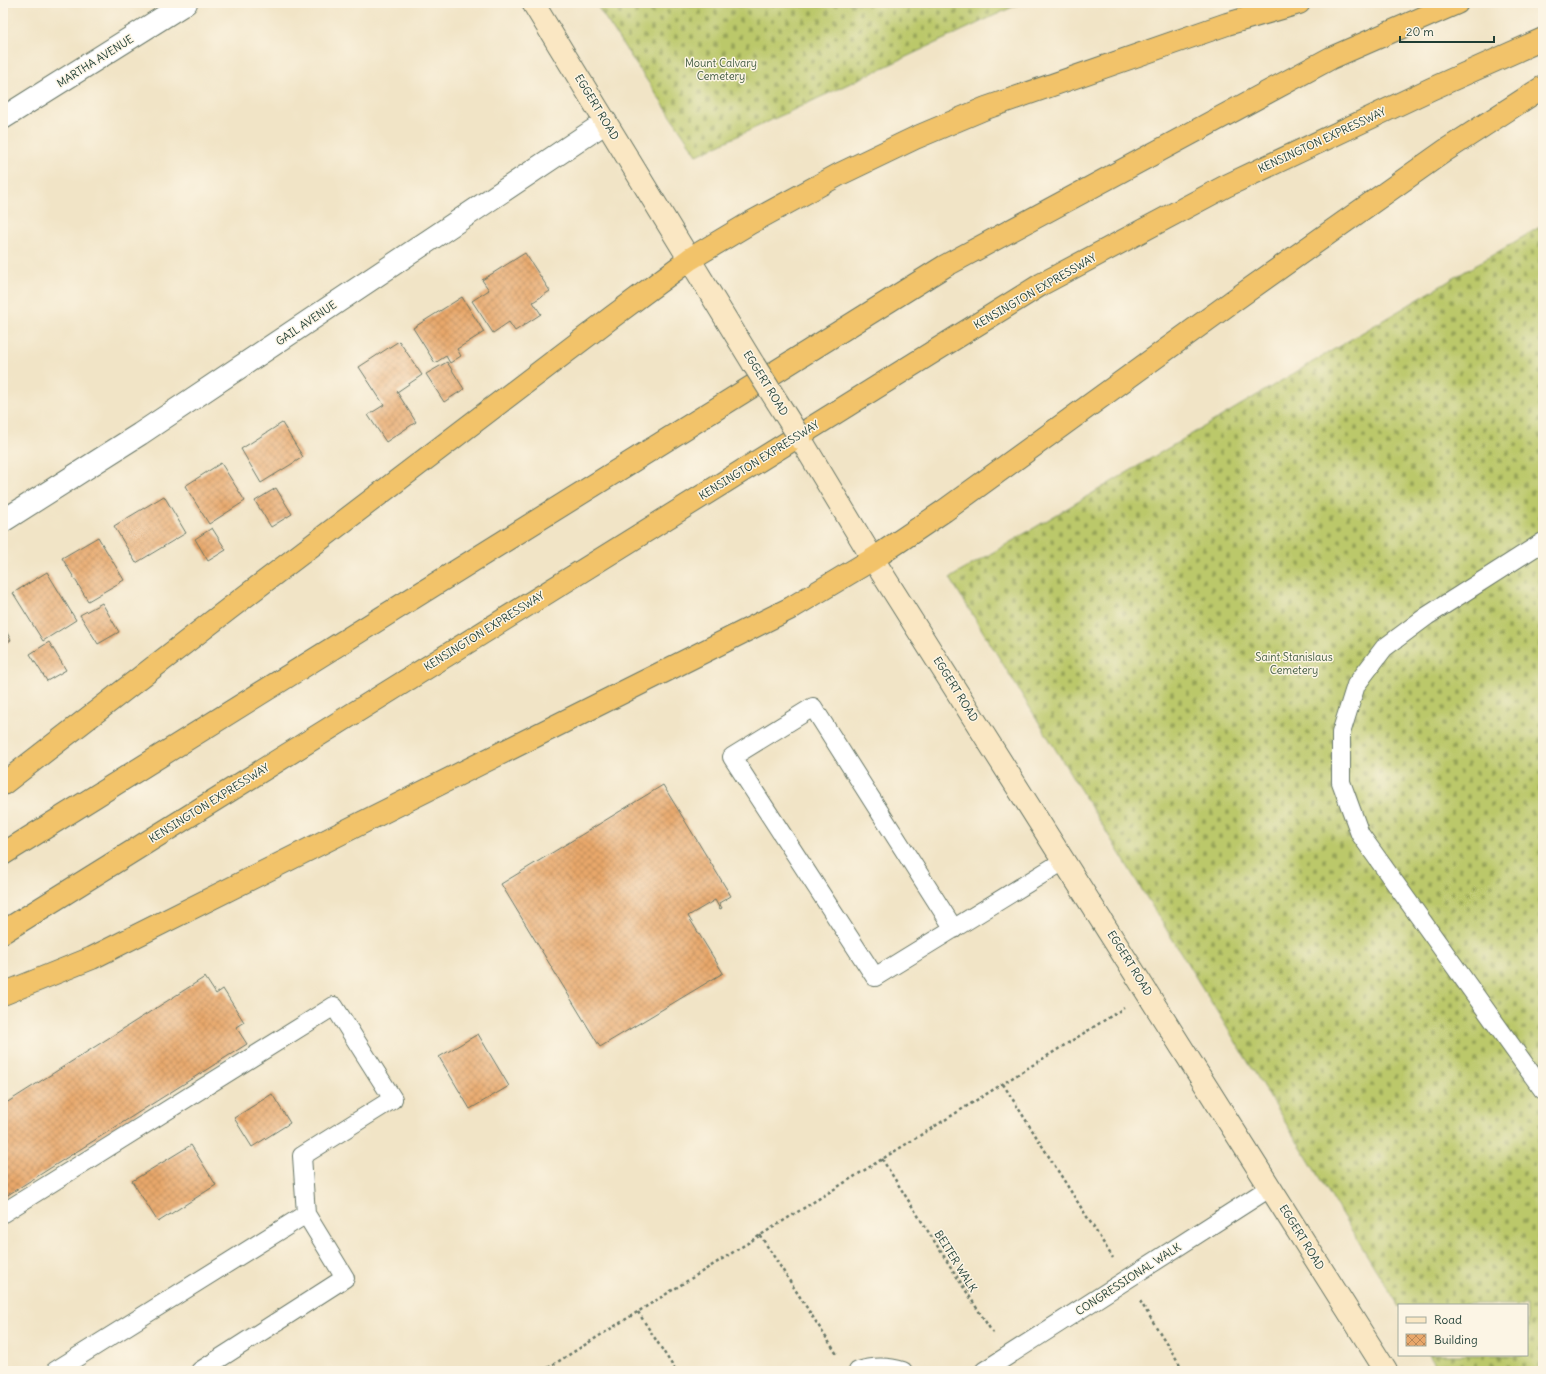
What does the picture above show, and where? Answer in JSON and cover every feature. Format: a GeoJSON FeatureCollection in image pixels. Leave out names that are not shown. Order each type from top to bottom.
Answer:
{"type":"FeatureCollection","features":[{"type":"Feature","properties":{"kind":"highway"},"geometry":{"type":"LineString","coordinates":[[3,784],[236,603],[693,266],[750,222],[840,174],[915,138],[986,108],[1220,27],[1299,3]]}},
{"type":"Feature","properties":{"kind":"highway"},"geometry":{"type":"LineString","coordinates":[[3,854],[945,266],[1331,58],[1457,3]]}},
{"type":"Feature","properties":{"kind":"highway","name":"KENSINGTON EXPRESSWAY"},"geometry":{"type":"LineString","coordinates":[[3,932],[1042,284],[1226,186],[1431,89],[1543,39]]}},
{"type":"Feature","properties":{"kind":"highway"},"geometry":{"type":"LineString","coordinates":[[3,994],[92,958],[791,608],[873,559],[944,511],[1233,301],[1446,150],[1543,86]]}},
{"type":"Feature","properties":{"kind":"street","name":"MARTHA AVENUE"},"geometry":{"type":"LineString","coordinates":[[3,118],[186,3]]}},
{"type":"Feature","properties":{"kind":"street","name":"EGGERT ROAD"},"geometry":{"type":"LineString","coordinates":[[533,3],[873,559],[1065,860],[1386,1371]]}},
{"type":"Feature","properties":{"kind":"street","name":"GAIL AVENUE"},"geometry":{"type":"LineString","coordinates":[[3,521],[140,434],[606,122]]}},
{"type":"Feature","properties":{"kind":"lane"},"geometry":{"type":"LineString","coordinates":[[1543,542],[1427,616],[1384,648],[1356,685],[1341,733],[1341,782],[1360,834],[1543,1090]]}},
{"type":"Feature","properties":{"kind":"lane"},"geometry":{"type":"LineString","coordinates":[[954,929],[813,707],[732,757],[875,977],[954,929],[1065,860]]}},
{"type":"Feature","properties":{"kind":"lane"},"geometry":{"type":"LineString","coordinates":[[3,1213],[334,1006],[393,1099],[302,1156],[306,1214],[345,1278],[200,1371]]}},
{"type":"Feature","properties":{"kind":"lane","name":"CONGRESSIONAL WALK"},"geometry":{"type":"LineString","coordinates":[[984,1371],[1271,1187]]}},
{"type":"Feature","properties":{"kind":"lane"},"geometry":{"type":"LineString","coordinates":[[55,1371],[306,1214]]}},
{"type":"Feature","properties":{"kind":"lane"},"geometry":{"type":"LineString","coordinates":[[858,1371],[869,1367],[890,1367],[903,1371]]}},
{"type":"Feature","properties":{"kind":"path"},"geometry":{"type":"LineString","coordinates":[[543,1371],[1149,993]]}},
{"type":"Feature","properties":{"kind":"path"},"geometry":{"type":"LineString","coordinates":[[1003,1084],[1184,1371]]}},
{"type":"Feature","properties":{"kind":"path","name":"BEITER WALK"},"geometry":{"type":"LineString","coordinates":[[882,1159],[1007,1356]]}},
{"type":"Feature","properties":{"kind":"path"},"geometry":{"type":"LineString","coordinates":[[760,1235],[840,1358]]}},
{"type":"Feature","properties":{"kind":"path"},"geometry":{"type":"LineString","coordinates":[[638,1312],[676,1371]]}},
{"type":"Feature","properties":{"kind":"green space","name":"Mount Calvary Cemetery"},"geometry":{"type":"Polygon","coordinates":[[[595,3],[1021,3],[697,155],[595,3]]]}},
{"type":"Feature","properties":{"kind":"green space","name":"Saint Stanislaus Cemetery"},"geometry":{"type":"Polygon","coordinates":[[[1543,225],[1543,1371],[1439,1371],[1430,1356],[1528,1356],[1528,1304],[1398,1304],[1398,1305],[950,578],[1543,225]]]}},
{"type":"Feature","properties":{"kind":"building"},"geometry":{"type":"Polygon","coordinates":[[[525,253],[550,291],[533,302],[541,314],[515,331],[509,322],[493,333],[472,301],[489,290],[482,280],[525,253]]]}},
{"type":"Feature","properties":{"kind":"building"},"geometry":{"type":"Polygon","coordinates":[[[462,297],[484,332],[457,349],[461,356],[450,363],[446,356],[435,363],[413,328],[462,297]]]}},
{"type":"Feature","properties":{"kind":"building"},"geometry":{"type":"Polygon","coordinates":[[[399,341],[422,375],[397,392],[416,422],[386,442],[368,415],[384,405],[359,367],[399,341]]]}},
{"type":"Feature","properties":{"kind":"building"},"geometry":{"type":"Polygon","coordinates":[[[447,362],[464,389],[444,402],[426,374],[447,362]]]}},
{"type":"Feature","properties":{"kind":"building"},"geometry":{"type":"Polygon","coordinates":[[[282,423],[303,457],[261,483],[241,449],[282,423]]]}},
{"type":"Feature","properties":{"kind":"building"},"geometry":{"type":"Polygon","coordinates":[[[221,463],[245,501],[209,524],[185,486],[221,463]]]}},
{"type":"Feature","properties":{"kind":"building"},"geometry":{"type":"Polygon","coordinates":[[[276,488],[292,514],[271,527],[255,501],[276,488]]]}},
{"type":"Feature","properties":{"kind":"building"},"geometry":{"type":"Polygon","coordinates":[[[164,496],[186,533],[136,563],[114,526],[164,496]]]}},
{"type":"Feature","properties":{"kind":"building"},"geometry":{"type":"Polygon","coordinates":[[[212,528],[226,550],[208,561],[195,539],[212,528]]]}},
{"type":"Feature","properties":{"kind":"building"},"geometry":{"type":"Polygon","coordinates":[[[98,537],[124,580],[88,601],[62,558],[98,537]]]}},
{"type":"Feature","properties":{"kind":"building"},"geometry":{"type":"Polygon","coordinates":[[[47,572],[76,620],[43,641],[13,593],[47,572]]]}},
{"type":"Feature","properties":{"kind":"building"},"geometry":{"type":"Polygon","coordinates":[[[102,603],[119,632],[98,644],[80,615],[102,603]]]}},
{"type":"Feature","properties":{"kind":"building"},"geometry":{"type":"Polygon","coordinates":[[[3,626],[11,640],[3,645],[3,626]]]}},
{"type":"Feature","properties":{"kind":"building"},"geometry":{"type":"Polygon","coordinates":[[[49,642],[66,670],[47,681],[30,654],[49,642]]]}},
{"type":"Feature","properties":{"kind":"building"},"geometry":{"type":"Polygon","coordinates":[[[663,785],[731,896],[719,903],[722,908],[720,909],[715,900],[688,916],[723,973],[600,1047],[501,884],[663,785]]]}},
{"type":"Feature","properties":{"kind":"building"},"geometry":{"type":"Polygon","coordinates":[[[205,977],[216,994],[223,989],[244,1022],[236,1027],[247,1044],[3,1198],[3,1105],[205,977]]]}},
{"type":"Feature","properties":{"kind":"building"},"geometry":{"type":"Polygon","coordinates":[[[478,1034],[509,1086],[470,1109],[439,1057],[478,1034]]]}},
{"type":"Feature","properties":{"kind":"building"},"geometry":{"type":"Polygon","coordinates":[[[272,1094],[290,1123],[252,1147],[234,1118],[272,1094]]]}},
{"type":"Feature","properties":{"kind":"building"},"geometry":{"type":"Polygon","coordinates":[[[191,1145],[216,1185],[158,1222],[132,1181],[191,1145]]]}}]}
